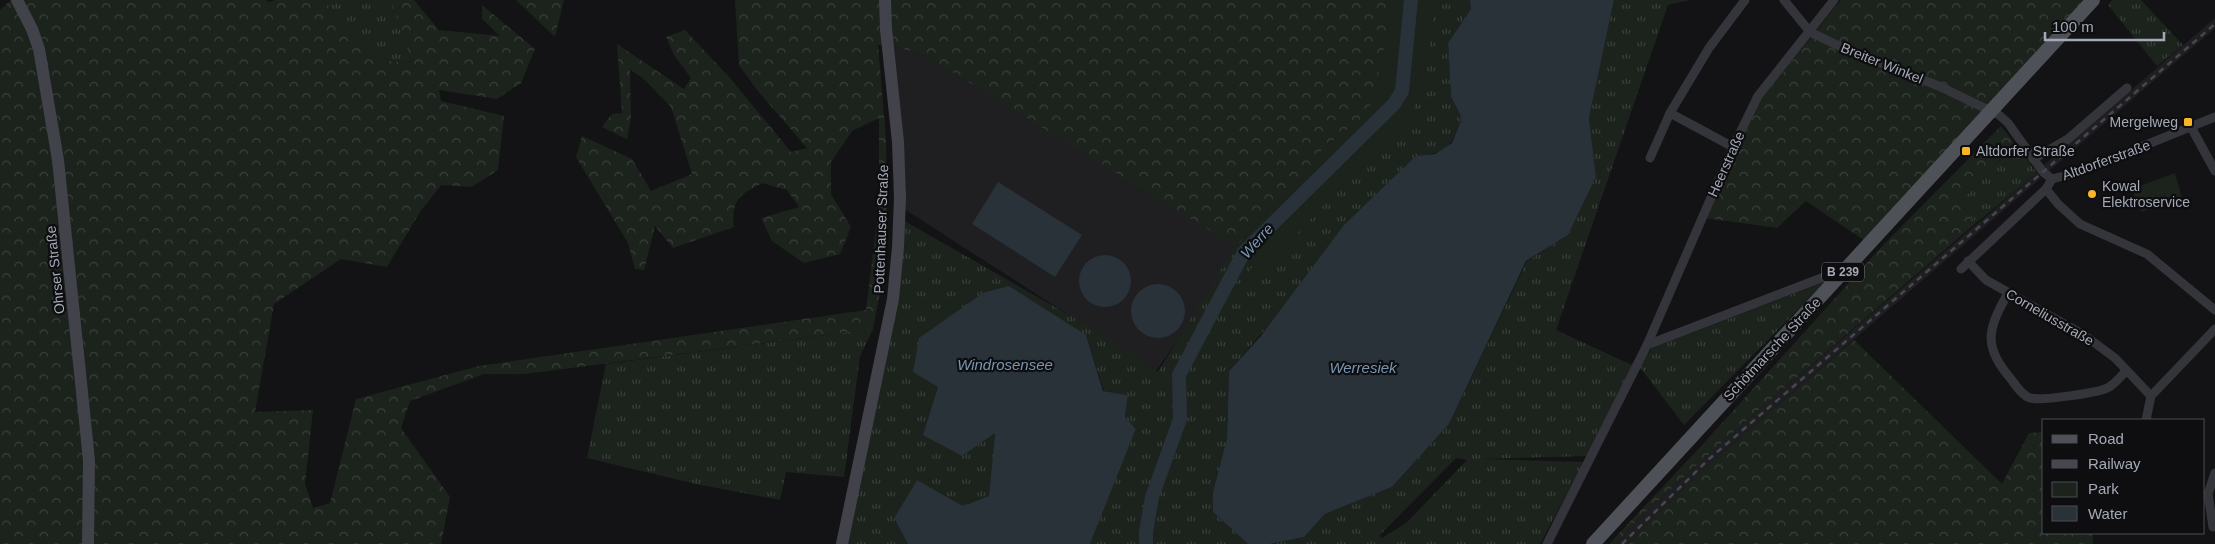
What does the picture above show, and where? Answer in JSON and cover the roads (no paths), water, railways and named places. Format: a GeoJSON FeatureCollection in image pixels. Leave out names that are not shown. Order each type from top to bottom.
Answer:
{"type":"FeatureCollection","features":[{"type":"Feature","properties":{"kind":"main road","name":"Schötmarsche Straße"},"geometry":{"type":"LineString","coordinates":[[1593,544],[2093,0]]}},
{"type":"Feature","properties":{"kind":"street","name":"Ohrser Straße"},"geometry":{"type":"LineString","coordinates":[[16,0],[32,29],[39,49],[58,160],[88,460],[88,544]]}},
{"type":"Feature","properties":{"kind":"street","name":"Pottenhauser Straße"},"geometry":{"type":"LineString","coordinates":[[842,544],[893,299],[898,247],[900,198],[898,142],[886,28],[886,0]]}},
{"type":"Feature","properties":{"kind":"street"},"geometry":{"type":"LineString","coordinates":[[1650,158],[1670,113],[1708,48],[1745,0]]}},
{"type":"Feature","properties":{"kind":"street","name":"Breiter Winkel"},"geometry":{"type":"LineString","coordinates":[[1784,0],[1810,32],[1839,46],[1941,87],[1990,112]]}},
{"type":"Feature","properties":{"kind":"street","name":"Heerstraße"},"geometry":{"type":"LineString","coordinates":[[1547,544],[1647,345],[1733,146],[1758,96],[1834,0]]}},
{"type":"Feature","properties":{"kind":"street"},"geometry":{"type":"LineString","coordinates":[[2033,159],[2068,139],[2127,88]]}},
{"type":"Feature","properties":{"kind":"street","name":"Altdorferstraße"},"geometry":{"type":"LineString","coordinates":[[1990,112],[1999,115],[2008,123],[2046,176],[2052,179],[2079,172],[2215,118]]}},
{"type":"Feature","properties":{"kind":"street"},"geometry":{"type":"LineString","coordinates":[[1670,113],[1733,146]]}},
{"type":"Feature","properties":{"kind":"street"},"geometry":{"type":"LineString","coordinates":[[2191,127],[2215,171]]}},
{"type":"Feature","properties":{"kind":"street","name":"Altdorferstraße"},"geometry":{"type":"LineString","coordinates":[[1961,269],[2046,189],[2052,179]]}},
{"type":"Feature","properties":{"kind":"street"},"geometry":{"type":"LineString","coordinates":[[2046,189],[2066,213],[2080,224],[2147,254],[2215,310]]}},
{"type":"Feature","properties":{"kind":"street","name":"Corneliusstraße"},"geometry":{"type":"LineString","coordinates":[[1968,261],[1986,280],[2074,328],[2114,358],[2151,396]]}},
{"type":"Feature","properties":{"kind":"street"},"geometry":{"type":"LineString","coordinates":[[1647,345],[1824,277],[1837,278]]}},
{"type":"Feature","properties":{"kind":"street"},"geometry":{"type":"LineString","coordinates":[[2008,293],[1994,318],[1991,330],[1991,343],[2000,367],[2025,395],[2037,399],[2099,391],[2110,387],[2126,372]]}},
{"type":"Feature","properties":{"kind":"street"},"geometry":{"type":"LineString","coordinates":[[2146,419],[2151,396],[2215,329]]}},
{"type":"Feature","properties":{"kind":"street"},"geometry":{"type":"LineString","coordinates":[[2210,527],[2208,494],[2215,473]]}},
{"type":"Feature","properties":{"kind":"water","name":"Werresiek"},"geometry":{"type":"Polygon","coordinates":[[[1470,0],[1614,0],[1589,118],[1596,177],[1568,235],[1526,261],[1449,424],[1392,487],[1325,514],[1304,537],[1270,544],[1248,544],[1213,512],[1213,492],[1227,438],[1229,371],[1260,337],[1344,225],[1416,156],[1435,154],[1452,143],[1462,118],[1451,97],[1448,43],[1471,9],[1470,0]]]}},
{"type":"Feature","properties":{"kind":"water"},"geometry":{"type":"Polygon","coordinates":[[[998,182],[1082,235],[1055,277],[972,224],[998,182]]]}},
{"type":"Feature","properties":{"kind":"water"},"geometry":{"type":"Polygon","coordinates":[[[1100,255],[1110,255],[1120,259],[1127,266],[1131,281],[1127,296],[1120,303],[1110,307],[1100,307],[1090,303],[1083,296],[1079,286],[1079,276],[1083,266],[1090,259],[1100,255]]]}},
{"type":"Feature","properties":{"kind":"water"},"geometry":{"type":"Polygon","coordinates":[[[1153,284],[1163,284],[1177,292],[1183,301],[1185,311],[1183,321],[1177,330],[1163,338],[1153,338],[1143,333],[1136,326],[1131,316],[1131,306],[1136,296],[1143,289],[1153,284]]]}},
{"type":"Feature","properties":{"kind":"water","name":"Windrosensee"},"geometry":{"type":"Polygon","coordinates":[[[1009,286],[1086,335],[1103,391],[1128,395],[1125,417],[1136,429],[1090,544],[908,544],[894,518],[917,480],[963,506],[989,496],[995,433],[962,456],[923,435],[938,387],[913,372],[919,338],[983,293],[1009,286]]]}},
{"type":"Feature","properties":{"kind":"waterway","name":"Werre"},"geometry":{"type":"LineString","coordinates":[[1146,544],[1146,532],[1152,497],[1180,419],[1179,375],[1244,252],[1394,104],[1402,91],[1411,0]]}},
{"type":"Feature","properties":{"kind":"railway"},"geometry":{"type":"LineString","coordinates":[[1622,544],[1709,459],[2215,24]]}},
{"type":"Feature","properties":{"kind":"place","name":"Mergelweg"},"geometry":{"type":"Point","coordinates":[2188,122]}},
{"type":"Feature","properties":{"kind":"place","name":"Altdorfer Straße"},"geometry":{"type":"Point","coordinates":[1966,151]}},
{"type":"Feature","properties":{"kind":"place","name":"Kowal Elektroservice"},"geometry":{"type":"Point","coordinates":[2092,194]}}]}
